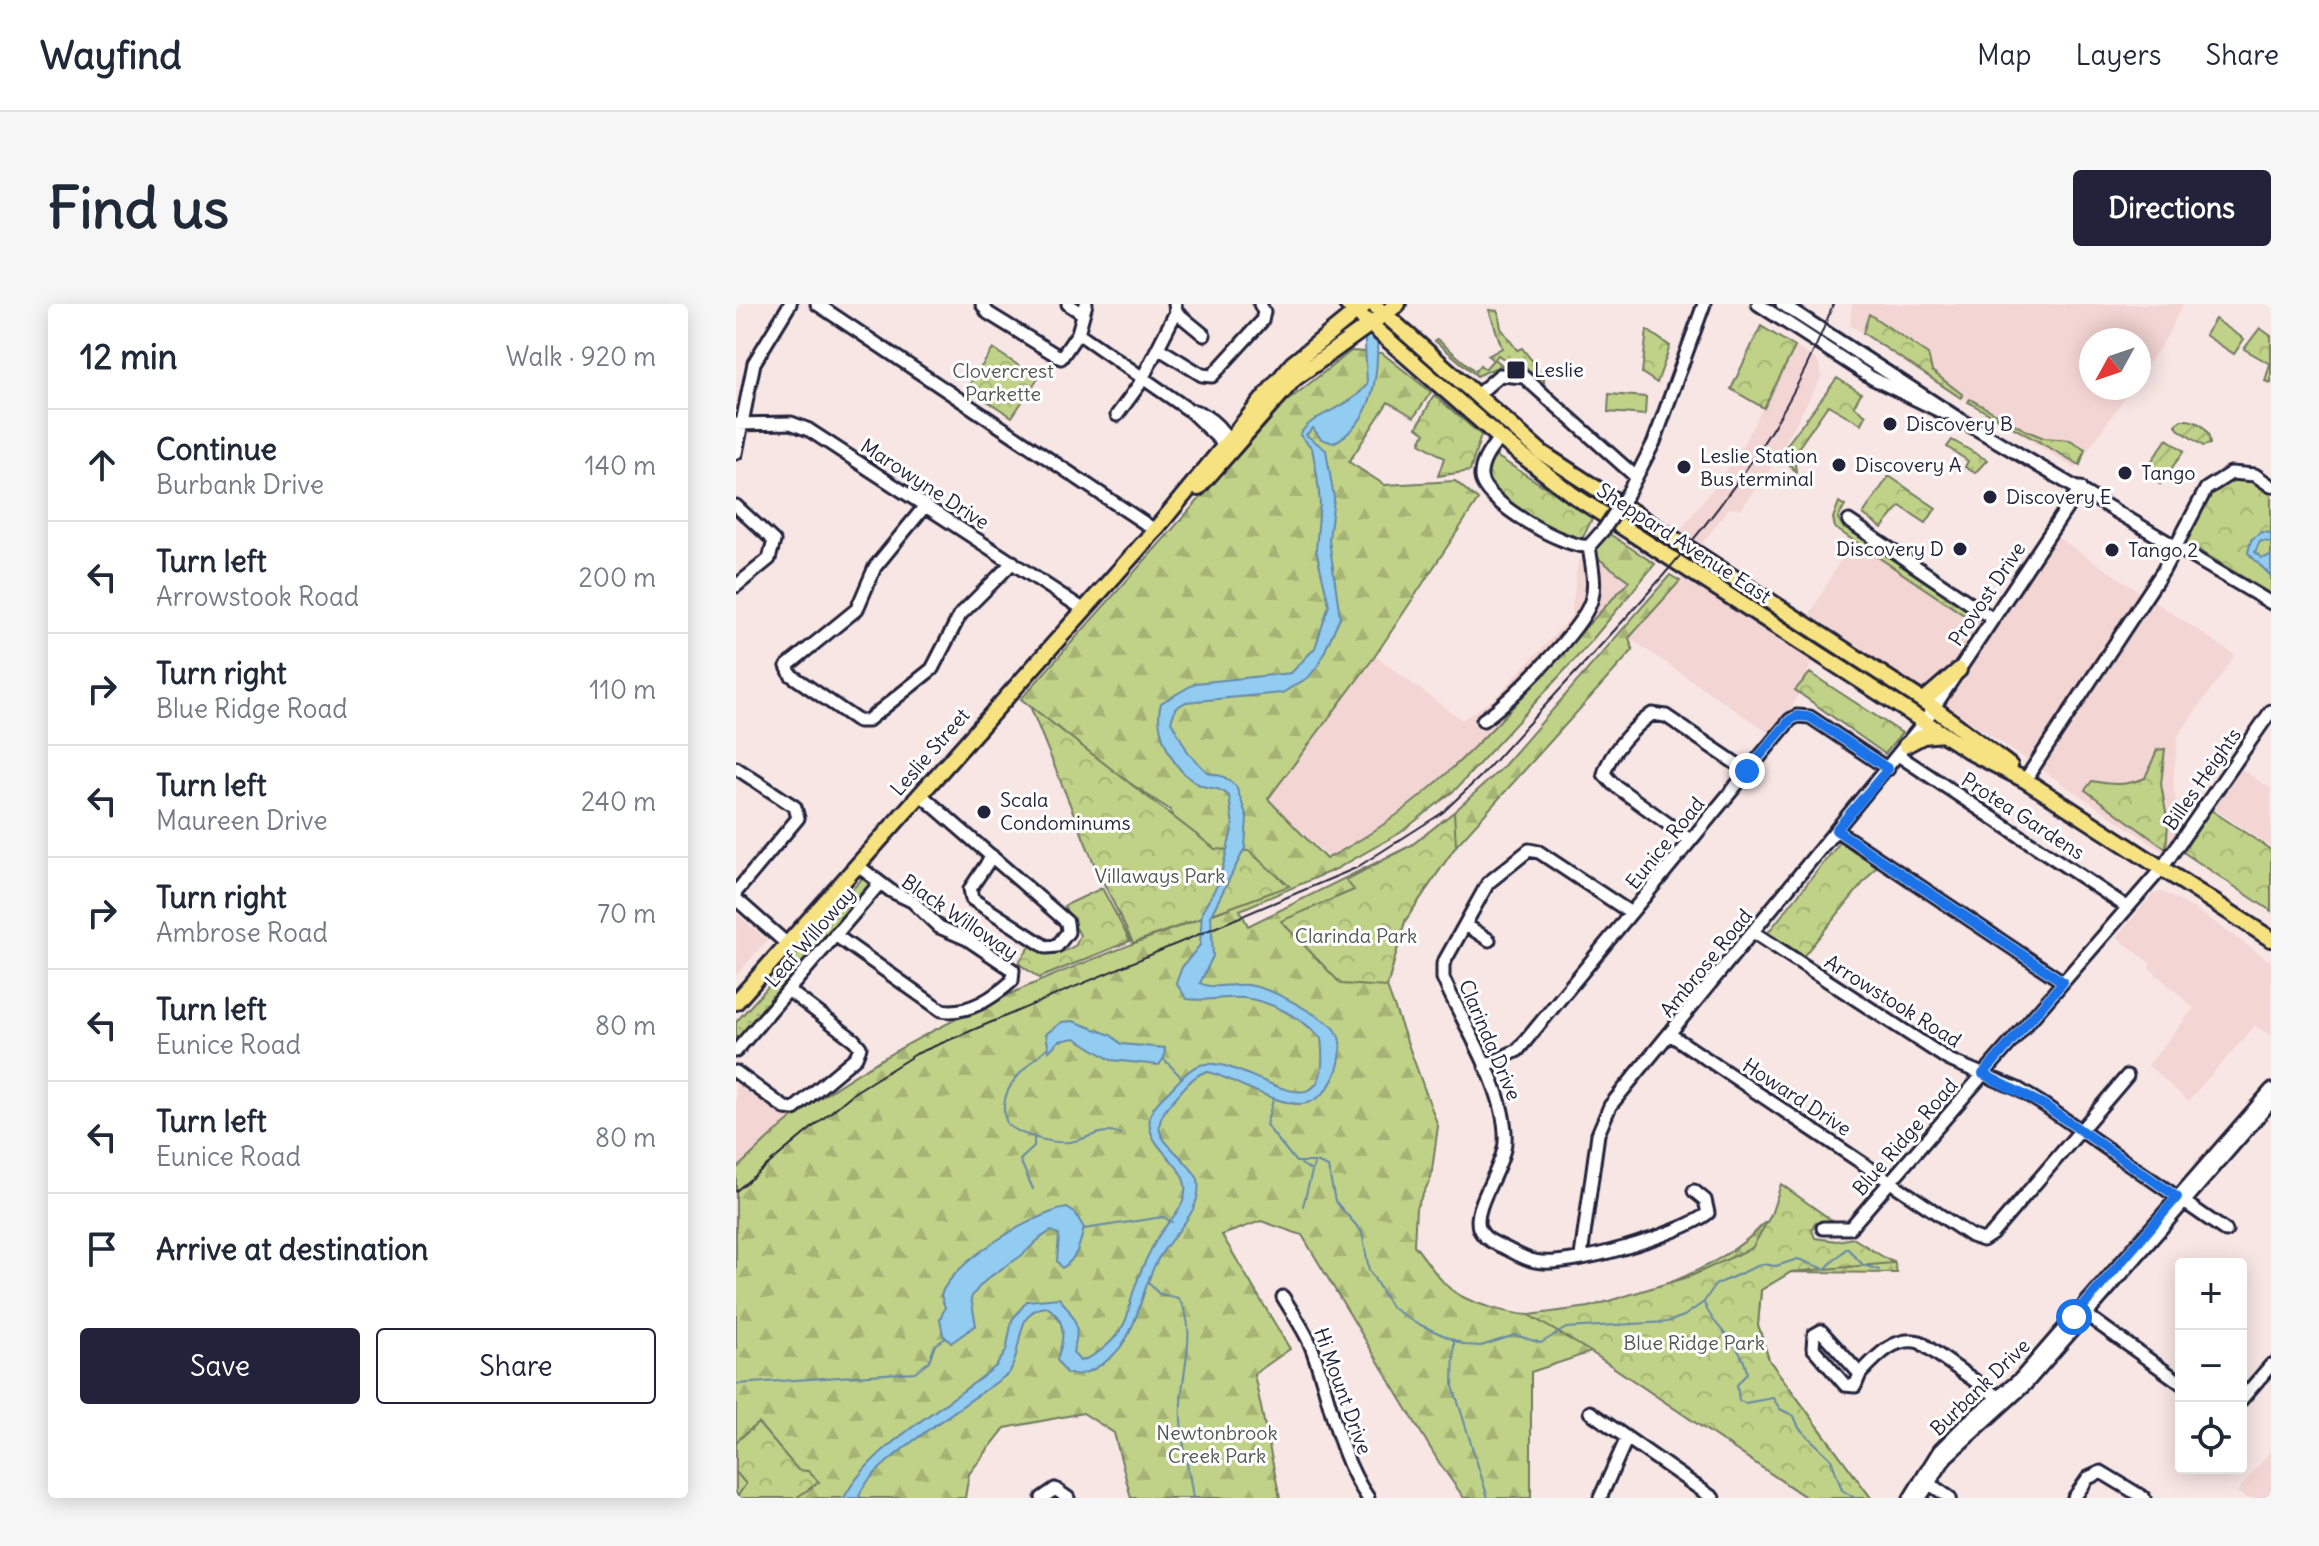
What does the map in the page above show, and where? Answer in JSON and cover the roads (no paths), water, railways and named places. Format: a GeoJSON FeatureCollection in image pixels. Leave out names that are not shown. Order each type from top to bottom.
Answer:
{"type":"FeatureCollection","features":[{"type":"Feature","properties":{"kind":"main road","name":"Leslie Street"},"geometry":{"type":"LineString","coordinates":[[736,1002],[1231,444],[1294,379],[1369,325],[1379,309],[1398,304]]}},
{"type":"Feature","properties":{"kind":"main road","name":"Leslie Street"},"geometry":{"type":"LineString","coordinates":[[1231,444],[1292,364],[1356,307]]}},
{"type":"Feature","properties":{"kind":"main road","name":"Sheppard Avenue East"},"geometry":{"type":"LineString","coordinates":[[1356,307],[1369,325],[1500,438],[1573,495],[1985,744],[2025,780]]}},
{"type":"Feature","properties":{"kind":"main road","name":"Sheppard Avenue East"},"geometry":{"type":"LineString","coordinates":[[1379,309],[1542,453],[1927,710],[1943,734],[2025,780],[2271,939]]}},
{"type":"Feature","properties":{"kind":"main road"},"geometry":{"type":"LineString","coordinates":[[1927,710],[1959,670]]}},
{"type":"Feature","properties":{"kind":"main road"},"geometry":{"type":"LineString","coordinates":[[1902,750],[1923,736],[1943,734]]}},
{"type":"Feature","properties":{"kind":"street"},"geometry":{"type":"LineString","coordinates":[[736,453],[739,424],[754,363],[781,312],[790,304]]}},
{"type":"Feature","properties":{"kind":"street"},"geometry":{"type":"LineString","coordinates":[[817,304],[1155,530]]}},
{"type":"Feature","properties":{"kind":"street"},"geometry":{"type":"LineString","coordinates":[[982,304],[988,313],[1061,358],[1078,333],[1085,309],[1068,304]]}},
{"type":"Feature","properties":{"kind":"street"},"geometry":{"type":"LineString","coordinates":[[1158,348],[1202,375],[1212,376],[1262,321],[1264,312],[1260,304]]}},
{"type":"Feature","properties":{"kind":"street"},"geometry":{"type":"LineString","coordinates":[[1500,438],[1483,462],[1481,479],[1492,496],[1561,542],[1577,547],[1589,546],[1628,493],[1654,442],[1704,304]]}},
{"type":"Feature","properties":{"kind":"street"},"geometry":{"type":"LineString","coordinates":[[1758,304],[1872,378],[1929,408],[1956,417]]}},
{"type":"Feature","properties":{"kind":"street"},"geometry":{"type":"LineString","coordinates":[[1782,304],[1956,417],[2271,603]]}},
{"type":"Feature","properties":{"kind":"street"},"geometry":{"type":"LineString","coordinates":[[1117,415],[1158,348],[1176,308],[1204,335]]}},
{"type":"Feature","properties":{"kind":"street"},"geometry":{"type":"LineString","coordinates":[[1078,333],[1189,410],[1220,440],[1231,444]]}},
{"type":"Feature","properties":{"kind":"street"},"geometry":{"type":"LineString","coordinates":[[1477,395],[1500,375],[1524,377],[1636,477]]}},
{"type":"Feature","properties":{"kind":"street","name":"Marowyne Drive"},"geometry":{"type":"LineString","coordinates":[[739,424],[791,423],[809,430],[1083,609]]}},
{"type":"Feature","properties":{"kind":"street"},"geometry":{"type":"LineString","coordinates":[[2025,780],[2163,571],[2206,489],[2220,477],[2242,472],[2255,475],[2271,486]]}},
{"type":"Feature","properties":{"kind":"street","name":"Provost Drive"},"geometry":{"type":"LineString","coordinates":[[1959,670],[2080,488]]}},
{"type":"Feature","properties":{"kind":"street"},"geometry":{"type":"LineString","coordinates":[[736,506],[769,533],[774,541],[769,559],[736,586]]}},
{"type":"Feature","properties":{"kind":"street"},"geometry":{"type":"LineString","coordinates":[[925,506],[875,567],[857,609],[787,666],[791,675],[858,721],[867,721],[932,669],[960,615],[1013,562]]}},
{"type":"Feature","properties":{"kind":"street"},"geometry":{"type":"LineString","coordinates":[[1849,521],[1993,619]]}},
{"type":"Feature","properties":{"kind":"street"},"geometry":{"type":"LineString","coordinates":[[1483,720],[1501,708],[1587,613],[1593,583],[1589,546]]}},
{"type":"Feature","properties":{"kind":"street","name":"Ambrose Road"},"geometry":{"type":"LineString","coordinates":[[1581,1256],[1598,1134],[1610,1106],[1888,769],[1927,710]]}},
{"type":"Feature","properties":{"kind":"street","name":"Billes Heights"},"geometry":{"type":"LineString","coordinates":[[2162,868],[2271,711]]}},
{"type":"Feature","properties":{"kind":"street"},"geometry":{"type":"LineString","coordinates":[[1690,840],[1613,784],[1604,774],[1607,764],[1640,723],[1652,714],[1666,716],[1747,771]]}},
{"type":"Feature","properties":{"kind":"street","name":"Eunice Road"},"geometry":{"type":"LineString","coordinates":[[1485,1066],[1518,1050],[1783,727],[1797,716],[1810,717],[1888,769]]}},
{"type":"Feature","properties":{"kind":"street","name":"Protea Gardens"},"geometry":{"type":"LineString","coordinates":[[1902,750],[2127,907]]}},
{"type":"Feature","properties":{"kind":"street"},"geometry":{"type":"LineString","coordinates":[[736,768],[795,807],[798,818],[736,892]]}},
{"type":"Feature","properties":{"kind":"street"},"geometry":{"type":"LineString","coordinates":[[920,794],[992,856],[1067,922],[1068,932],[1057,946],[1046,947],[972,899],[970,889],[992,856]]}},
{"type":"Feature","properties":{"kind":"street"},"geometry":{"type":"LineString","coordinates":[[1836,830],[2063,982]]}},
{"type":"Feature","properties":{"kind":"street","name":"Clarinda Drive"},"geometry":{"type":"LineString","coordinates":[[1631,913],[1539,852],[1529,850],[1488,883],[1443,964],[1443,978],[1485,1066],[1503,1118],[1506,1144],[1477,1217],[1480,1231],[1487,1240],[1535,1261],[1558,1262],[1653,1240],[1695,1224],[1708,1213],[1705,1200],[1694,1191]]}},
{"type":"Feature","properties":{"kind":"street","name":"Black Willoway"},"geometry":{"type":"LineString","coordinates":[[835,935],[941,1010],[955,1013],[996,995],[1012,981],[1013,970],[967,939],[950,934],[912,901],[880,883],[857,865]]}},
{"type":"Feature","properties":{"kind":"street","name":"Blue Ridge Road"},"geometry":{"type":"LineString","coordinates":[[1823,1228],[1841,1231],[1850,1228],[2162,868]]}},
{"type":"Feature","properties":{"kind":"street","name":"Leaf Willoway"},"geometry":{"type":"LineString","coordinates":[[736,1051],[880,883]]}},
{"type":"Feature","properties":{"kind":"street"},"geometry":{"type":"LineString","coordinates":[[736,899],[786,943]]}},
{"type":"Feature","properties":{"kind":"street"},"geometry":{"type":"LineString","coordinates":[[1466,925],[1489,940]]}},
{"type":"Feature","properties":{"kind":"street","name":"Arrowstook Road"},"geometry":{"type":"LineString","coordinates":[[1753,932],[1949,1060],[2018,1089],[2226,1231]]}},
{"type":"Feature","properties":{"kind":"street"},"geometry":{"type":"LineString","coordinates":[[736,1072],[785,1108],[794,1109],[856,1057],[860,1047],[854,1040],[788,990]]}},
{"type":"Feature","properties":{"kind":"street","name":"Howard Drive"},"geometry":{"type":"LineString","coordinates":[[1671,1035],[1971,1236],[1983,1240],[1992,1234],[2081,1131]]}},
{"type":"Feature","properties":{"kind":"street"},"geometry":{"type":"LineString","coordinates":[[2081,1131],[2127,1076]]}},
{"type":"Feature","properties":{"kind":"street","name":"Burbank Drive"},"geometry":{"type":"LineString","coordinates":[[1910,1498],[2083,1313],[2271,1094]]}},
{"type":"Feature","properties":{"kind":"street","name":"Hi Mount Drive"},"geometry":{"type":"LineString","coordinates":[[1283,1297],[1310,1343],[1339,1435],[1359,1485],[1368,1498]]}},
{"type":"Feature","properties":{"kind":"street"},"geometry":{"type":"LineString","coordinates":[[2083,1313],[2175,1379]]}},
{"type":"Feature","properties":{"kind":"street"},"geometry":{"type":"LineString","coordinates":[[1860,1374],[1821,1331],[1814,1335],[1813,1348],[1845,1385],[1855,1386],[1860,1374],[1892,1345],[1908,1339],[1920,1342],[2002,1400]]}},
{"type":"Feature","properties":{"kind":"street"},"geometry":{"type":"LineString","coordinates":[[1828,1363],[1841,1352]]}},
{"type":"Feature","properties":{"kind":"street"},"geometry":{"type":"LineString","coordinates":[[2247,1393],[2271,1365]]}},
{"type":"Feature","properties":{"kind":"street"},"geometry":{"type":"LineString","coordinates":[[1590,1412],[1713,1498]]}},
{"type":"Feature","properties":{"kind":"street"},"geometry":{"type":"LineString","coordinates":[[1600,1498],[1626,1440]]}},
{"type":"Feature","properties":{"kind":"street"},"geometry":{"type":"LineString","coordinates":[[2074,1498],[2088,1478],[2101,1472],[2144,1498]]}},
{"type":"Feature","properties":{"kind":"street"},"geometry":{"type":"LineString","coordinates":[[1925,1481],[1950,1498]]}},
{"type":"Feature","properties":{"kind":"street","name":"Burbank Drive"},"geometry":{"type":"LineString","coordinates":[[1920,1498],[1925,1481]]}},
{"type":"Feature","properties":{"kind":"street"},"geometry":{"type":"LineString","coordinates":[[1042,1498],[1055,1489],[1068,1498]]}},
{"type":"Feature","properties":{"kind":"water"},"geometry":{"type":"Polygon","coordinates":[[[1363,304],[1377,304],[1377,362],[1370,400],[1350,432],[1333,443],[1321,439],[1313,428],[1306,435],[1326,450],[1334,498],[1329,540],[1340,617],[1319,664],[1309,677],[1282,693],[1186,702],[1176,708],[1171,721],[1189,754],[1207,772],[1224,777],[1236,786],[1247,817],[1245,848],[1211,915],[1213,956],[1200,983],[1210,986],[1248,985],[1267,990],[1330,1025],[1335,1029],[1341,1050],[1335,1075],[1321,1095],[1311,1102],[1300,1104],[1275,1099],[1211,1073],[1205,1072],[1193,1079],[1165,1110],[1160,1131],[1164,1140],[1198,1179],[1196,1202],[1186,1222],[1158,1259],[1121,1346],[1092,1370],[1066,1373],[1057,1360],[1062,1338],[1061,1324],[1047,1307],[1036,1310],[1024,1323],[1009,1373],[900,1451],[865,1485],[859,1498],[844,1498],[857,1478],[892,1443],[996,1366],[1006,1351],[1012,1320],[1027,1301],[1059,1298],[1077,1329],[1073,1352],[1080,1361],[1100,1351],[1117,1335],[1126,1319],[1147,1257],[1176,1213],[1185,1193],[1177,1167],[1153,1136],[1150,1117],[1156,1105],[1187,1073],[1206,1064],[1224,1066],[1284,1089],[1302,1091],[1315,1086],[1322,1069],[1321,1038],[1305,1024],[1286,1012],[1254,1000],[1187,999],[1176,983],[1182,967],[1200,945],[1202,912],[1219,882],[1233,826],[1229,796],[1200,785],[1181,770],[1167,749],[1159,714],[1161,703],[1196,683],[1291,673],[1315,648],[1329,605],[1316,550],[1320,503],[1317,475],[1312,448],[1300,435],[1305,427],[1351,400],[1367,384],[1363,304]]]}},
{"type":"Feature","properties":{"kind":"water"},"geometry":{"type":"Polygon","coordinates":[[[2261,532],[2271,533],[2271,542],[2260,541],[2255,552],[2262,558],[2271,556],[2271,576],[2248,553],[2251,540],[2261,532]]]}},
{"type":"Feature","properties":{"kind":"water"},"geometry":{"type":"Polygon","coordinates":[[[1073,1021],[1111,1035],[1121,1044],[1165,1048],[1164,1058],[1159,1065],[1111,1060],[1075,1038],[1059,1041],[1049,1051],[1046,1034],[1062,1022],[1073,1021]]]}},
{"type":"Feature","properties":{"kind":"water"},"geometry":{"type":"Polygon","coordinates":[[[1067,1208],[1075,1213],[1084,1228],[1071,1260],[1062,1268],[1057,1261],[1059,1235],[1052,1231],[1043,1236],[976,1290],[971,1298],[976,1325],[951,1343],[943,1335],[940,1319],[945,1308],[941,1295],[948,1282],[977,1254],[996,1241],[1035,1219],[1067,1208]]]}},
{"type":"Feature","properties":{"kind":"waterway"},"geometry":{"type":"LineString","coordinates":[[1047,1048],[1021,1072],[1008,1090],[1004,1112],[1007,1124],[1027,1135],[1054,1142],[1076,1141],[1107,1132],[1120,1134]]}},
{"type":"Feature","properties":{"kind":"waterway"},"geometry":{"type":"LineString","coordinates":[[1164,1059],[1182,1078]]}},
{"type":"Feature","properties":{"kind":"waterway"},"geometry":{"type":"LineString","coordinates":[[1273,1100],[1266,1125],[1296,1162],[1316,1162],[1328,1167],[1335,1201],[1362,1232],[1369,1270],[1391,1307],[1414,1322],[1465,1345],[1481,1346],[1515,1335],[1541,1343],[1566,1328],[1667,1322],[1684,1316],[1704,1302],[1715,1285],[1762,1264],[1776,1266],[1798,1259],[1825,1269],[1847,1248],[1863,1265],[1879,1270]]}},
{"type":"Feature","properties":{"kind":"waterway"},"geometry":{"type":"LineString","coordinates":[[1033,1189],[1020,1160],[1034,1147],[1034,1136]]}},
{"type":"Feature","properties":{"kind":"waterway"},"geometry":{"type":"LineString","coordinates":[[1301,1164],[1312,1171]]}},
{"type":"Feature","properties":{"kind":"waterway"},"geometry":{"type":"LineString","coordinates":[[1303,1206],[1314,1164]]}},
{"type":"Feature","properties":{"kind":"waterway"},"geometry":{"type":"LineString","coordinates":[[1084,1229],[1163,1217],[1172,1222]]}},
{"type":"Feature","properties":{"kind":"waterway"},"geometry":{"type":"LineString","coordinates":[[1149,1283],[1159,1294],[1178,1298],[1187,1322],[1188,1349],[1181,1415],[1193,1498]]}},
{"type":"Feature","properties":{"kind":"waterway"},"geometry":{"type":"LineString","coordinates":[[1704,1303],[1744,1362],[1747,1373],[1737,1385],[1739,1401],[1745,1403],[1773,1398],[1780,1409],[1794,1416],[1799,1428],[1831,1459],[1842,1490],[1855,1498]]}},
{"type":"Feature","properties":{"kind":"waterway"},"geometry":{"type":"LineString","coordinates":[[736,1384],[915,1372],[929,1361],[935,1345],[946,1338]]}},
{"type":"Feature","properties":{"kind":"waterway"},"geometry":{"type":"LineString","coordinates":[[1454,1341],[1453,1386],[1488,1498]]}},
{"type":"Feature","properties":{"kind":"railway"},"geometry":{"type":"LineString","coordinates":[[736,1191],[855,1092],[916,1054],[1356,868],[1442,813],[1482,775],[1632,611],[1726,498],[1767,437],[1803,373],[1833,304]]}},
{"type":"Feature","properties":{"kind":"place","name":"Leslie"},"geometry":{"type":"Point","coordinates":[1516,370]}},
{"type":"Feature","properties":{"kind":"place","name":"Discovery B"},"geometry":{"type":"Point","coordinates":[1890,424]}},
{"type":"Feature","properties":{"kind":"place","name":"Discovery A"},"geometry":{"type":"Point","coordinates":[1839,465]}},
{"type":"Feature","properties":{"kind":"place","name":"Leslie Station Bus terminal"},"geometry":{"type":"Point","coordinates":[1684,467]}},
{"type":"Feature","properties":{"kind":"place","name":"Tango"},"geometry":{"type":"Point","coordinates":[2125,473]}},
{"type":"Feature","properties":{"kind":"place","name":"Discovery E"},"geometry":{"type":"Point","coordinates":[1990,497]}},
{"type":"Feature","properties":{"kind":"place","name":"Discovery D"},"geometry":{"type":"Point","coordinates":[1960,549]}},
{"type":"Feature","properties":{"kind":"place","name":"Tango 2"},"geometry":{"type":"Point","coordinates":[2112,550]}},
{"type":"Feature","properties":{"kind":"place","name":"Scala Condominums"},"geometry":{"type":"Point","coordinates":[984,812]}},
{"type":"Feature","properties":{"kind":"park label","name":"Clovercrest Parkette"},"geometry":{"type":"Point","coordinates":[1003,382]}},
{"type":"Feature","properties":{"kind":"park label","name":"Villaways Park"},"geometry":{"type":"Point","coordinates":[1160,876]}},
{"type":"Feature","properties":{"kind":"park label","name":"Clarinda Park"},"geometry":{"type":"Point","coordinates":[1356,936]}},
{"type":"Feature","properties":{"kind":"park label","name":"Blue Ridge Park"},"geometry":{"type":"Point","coordinates":[1694,1343]}},
{"type":"Feature","properties":{"kind":"park label","name":"Newtonbrook Creek Park"},"geometry":{"type":"Point","coordinates":[1217,1444]}}]}
